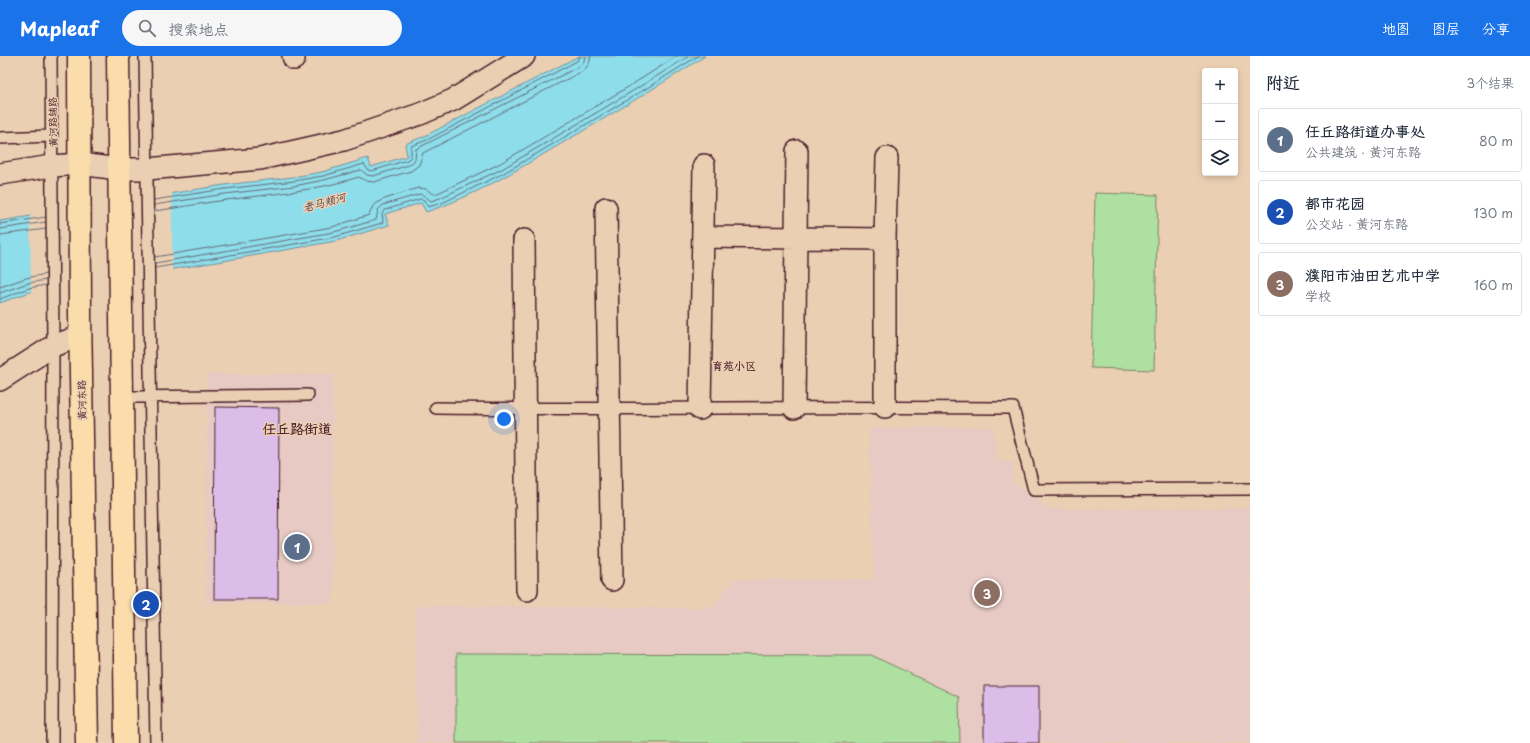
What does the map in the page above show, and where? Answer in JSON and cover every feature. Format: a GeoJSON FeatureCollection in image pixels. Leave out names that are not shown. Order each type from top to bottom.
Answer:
{"type":"FeatureCollection","features":[{"type":"Feature","properties":{"kind":"main road","name":"黄河东路"},"geometry":{"type":"LineString","coordinates":[[78,56],[80,336],[87,743]]}},
{"type":"Feature","properties":{"kind":"main road"},"geometry":{"type":"LineString","coordinates":[[118,56],[126,743]]}},
{"type":"Feature","properties":{"kind":"street"},"geometry":{"type":"LineString","coordinates":[[0,174],[52,166],[79,174],[147,175],[260,160],[344,140],[420,114],[453,100],[524,56]]}},
{"type":"Feature","properties":{"kind":"street"},"geometry":{"type":"LineString","coordinates":[[794,408],[797,151]]}},
{"type":"Feature","properties":{"kind":"street"},"geometry":{"type":"LineString","coordinates":[[885,407],[885,239],[887,158]]}},
{"type":"Feature","properties":{"kind":"street"},"geometry":{"type":"LineString","coordinates":[[700,409],[704,164]]}},
{"type":"Feature","properties":{"kind":"street"},"geometry":{"type":"LineString","coordinates":[[606,208],[612,580]]}},
{"type":"Feature","properties":{"kind":"street"},"geometry":{"type":"LineString","coordinates":[[703,237],[885,239]]}},
{"type":"Feature","properties":{"kind":"street"},"geometry":{"type":"LineString","coordinates":[[524,240],[524,409],[527,590]]}},
{"type":"Feature","properties":{"kind":"street"},"geometry":{"type":"LineString","coordinates":[[0,380],[53,346],[80,336]]}},
{"type":"Feature","properties":{"kind":"lane","name":"黄河路辅路"},"geometry":{"type":"LineString","coordinates":[[50,56],[53,313],[52,743]]}},
{"type":"Feature","properties":{"kind":"lane"},"geometry":{"type":"LineString","coordinates":[[145,56],[156,743]]}},
{"type":"Feature","properties":{"kind":"lane"},"geometry":{"type":"LineString","coordinates":[[0,138],[52,136]]}},
{"type":"Feature","properties":{"kind":"lane"},"geometry":{"type":"LineString","coordinates":[[123,397],[308,395]]}},
{"type":"Feature","properties":{"kind":"lane"},"geometry":{"type":"LineString","coordinates":[[436,408],[1014,408],[1034,490],[1250,489]]}},
{"type":"Feature","properties":{"kind":"shaded area"},"geometry":{"type":"Polygon","coordinates":[[[207,374],[333,374],[333,603],[206,603],[207,374]]]}},
{"type":"Feature","properties":{"kind":"shaded area"},"geometry":{"type":"Polygon","coordinates":[[[994,427],[994,460],[1013,462],[1014,482],[1049,509],[1250,508],[1250,743],[417,743],[416,606],[712,608],[733,580],[874,579],[869,428],[994,427]]]}},
{"type":"Feature","properties":{"kind":"green space"},"geometry":{"type":"Polygon","coordinates":[[[1095,193],[1158,195],[1154,370],[1091,368],[1095,193]]]}},
{"type":"Feature","properties":{"kind":"green space"},"geometry":{"type":"Polygon","coordinates":[[[456,654],[871,655],[959,697],[960,743],[456,743],[456,654]]]}},
{"type":"Feature","properties":{"kind":"water","name":"老马颊河"},"geometry":{"type":"Polygon","coordinates":[[[579,56],[705,56],[615,112],[478,191],[426,212],[421,203],[385,214],[389,225],[336,241],[30,292],[0,303],[0,221],[224,185],[293,177],[322,172],[368,158],[371,167],[407,156],[405,144],[425,136],[579,56]]]}},
{"type":"Feature","properties":{"kind":"pier"},"geometry":{"type":"Polygon","coordinates":[[[172,191],[172,272],[31,294],[30,214],[172,191]]]}},
{"type":"Feature","properties":{"kind":"building"},"geometry":{"type":"Polygon","coordinates":[[[215,407],[279,408],[278,599],[214,599],[215,407]]]}},
{"type":"Feature","properties":{"kind":"building"},"geometry":{"type":"Polygon","coordinates":[[[984,686],[1039,686],[1039,743],[984,743],[984,686]]]}},
{"type":"Feature","properties":{"kind":"place","name":"任丘路街道办事处"},"geometry":{"type":"Point","coordinates":[297,547]}},
{"type":"Feature","properties":{"kind":"place","name":"濮阳市油田艺术中学"},"geometry":{"type":"Point","coordinates":[987,593]}},
{"type":"Feature","properties":{"kind":"place","name":"都市花园"},"geometry":{"type":"Point","coordinates":[146,604]}},
{"type":"Feature","properties":{"kind":"district","name":"育苑小区"},"geometry":{"type":"Point","coordinates":[734,365]}},
{"type":"Feature","properties":{"kind":"district","name":"任丘路街道"},"geometry":{"type":"Point","coordinates":[297,428]}}]}
